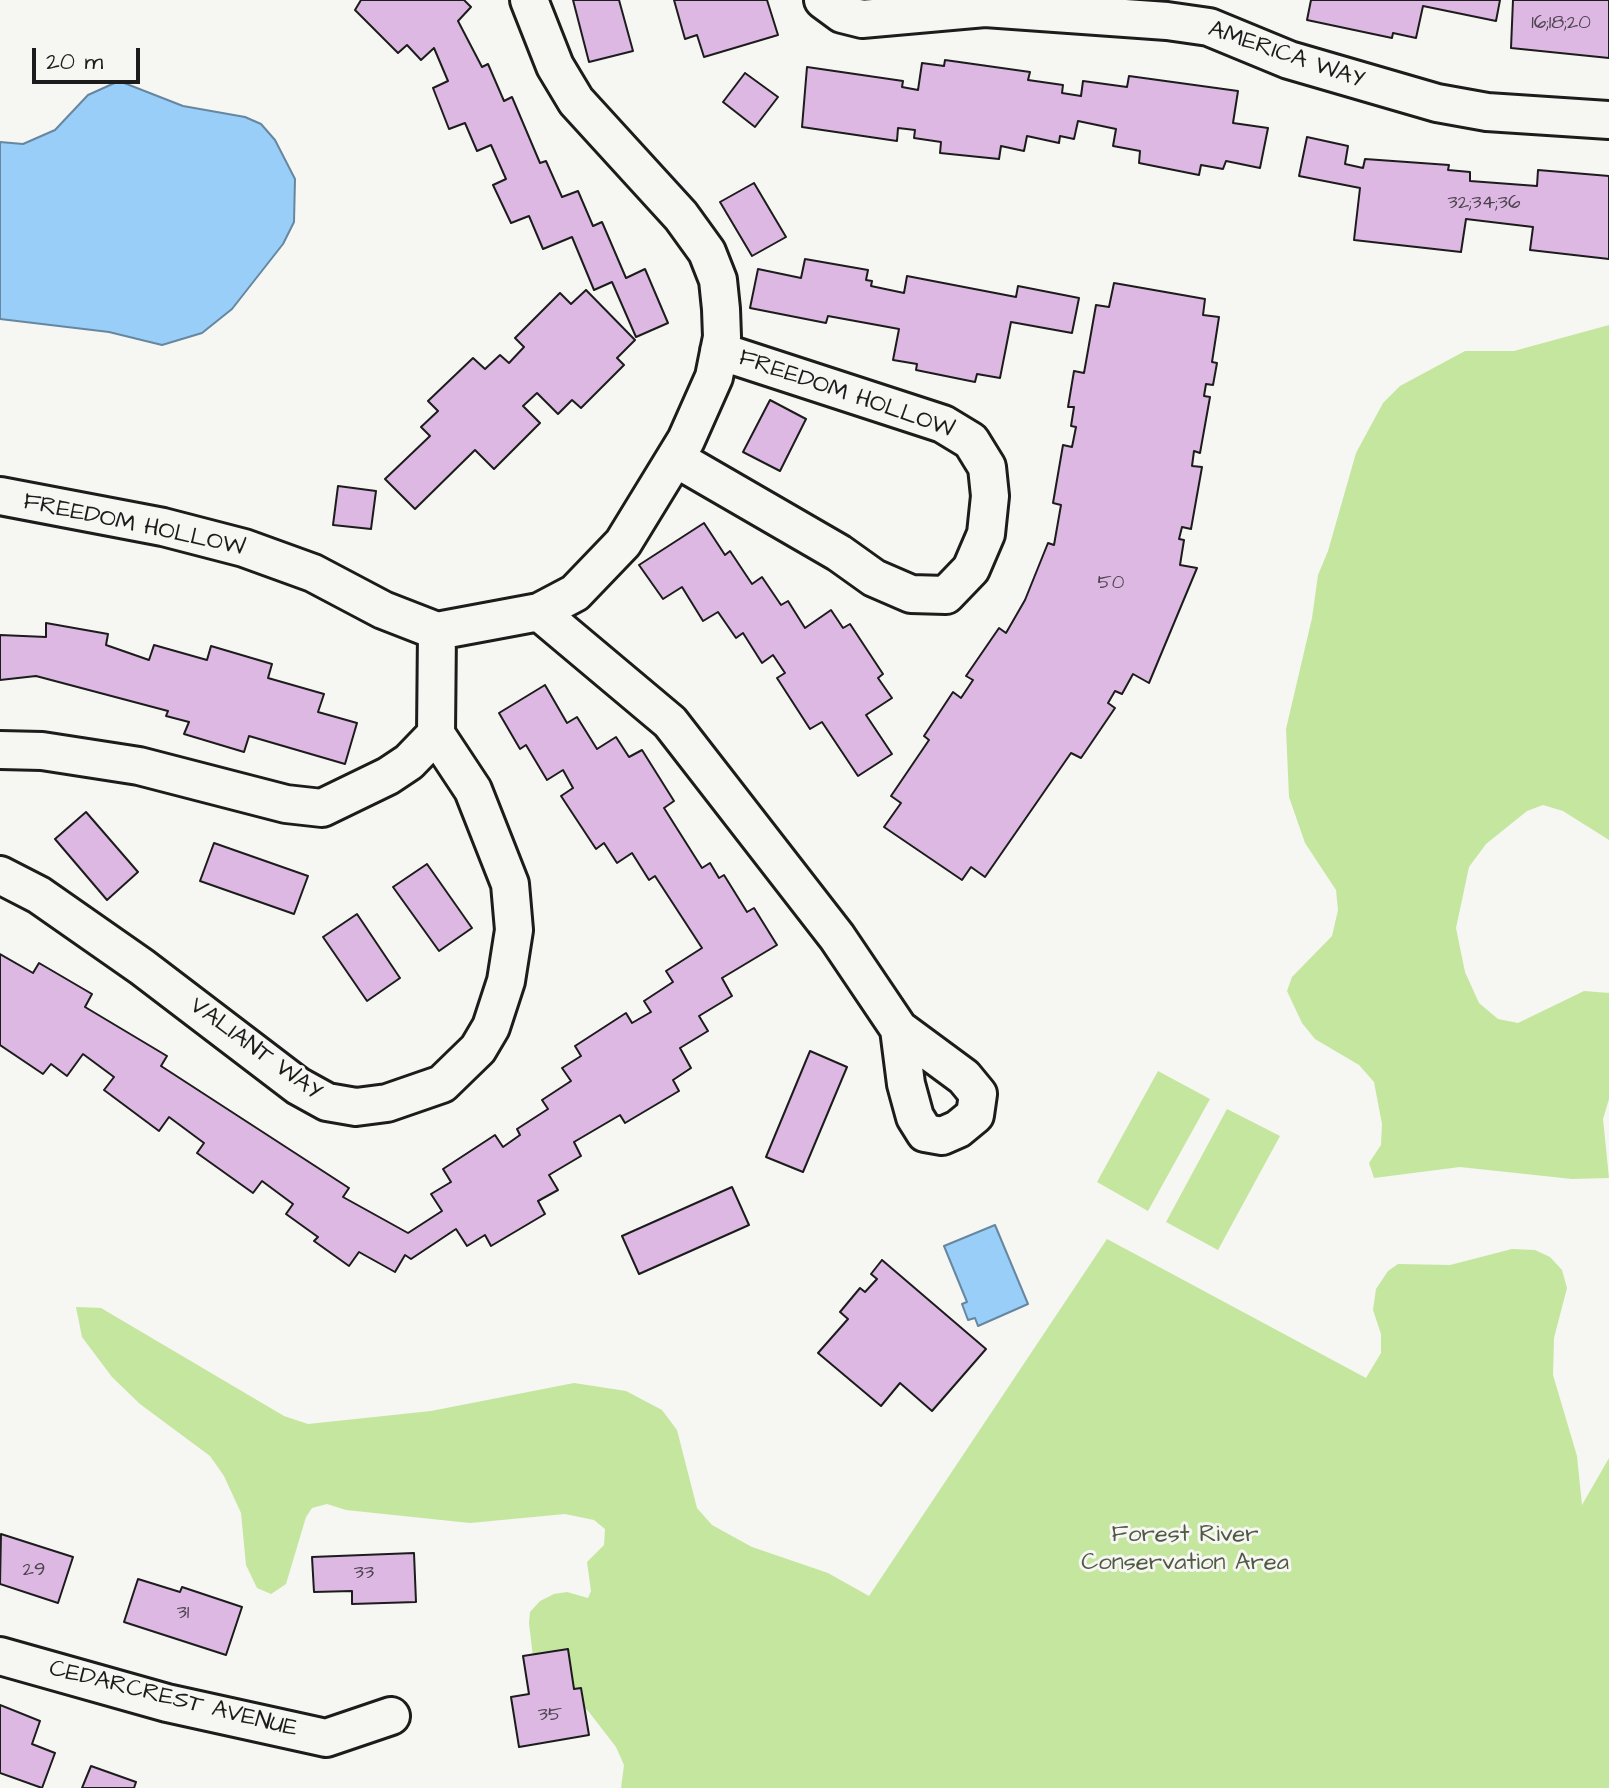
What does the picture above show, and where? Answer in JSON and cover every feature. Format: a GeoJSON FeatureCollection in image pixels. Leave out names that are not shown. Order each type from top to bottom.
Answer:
{"type":"FeatureCollection","features":[{"type":"Feature","properties":{"kind":"street","name":"FREEDOM HOLLOW"},"geometry":{"type":"LineString","coordinates":[[0,496],[163,527],[244,548],[313,573],[383,610],[437,631],[539,612],[575,593],[602,568],[623,543],[675,458],[714,377],[721,309],[718,280],[707,252],[681,216],[576,101],[555,66],[529,0]]}},
{"type":"Feature","properties":{"kind":"street","name":"AMERICA WAY"},"geometry":{"type":"LineString","coordinates":[[823,0],[842,14],[862,19],[985,8],[1157,10],[1209,27],[1289,60],[1437,103],[1487,112],[1609,120]]}},
{"type":"Feature","properties":{"kind":"street","name":"FREEDOM HOLLOW"},"geometry":{"type":"LineString","coordinates":[[675,458],[839,553],[874,578],[911,594],[946,595],[971,569],[986,534],[990,496],[987,467],[971,441],[943,424],[719,351]]}},
{"type":"Feature","properties":{"kind":"street"},"geometry":{"type":"LineString","coordinates":[[539,612],[670,722],[828,925],[899,1029]]}},
{"type":"Feature","properties":{"kind":"street"},"geometry":{"type":"LineString","coordinates":[[0,750],[42,751],[139,766],[286,804],[322,808],[388,776],[409,762],[436,734],[437,631]]}},
{"type":"Feature","properties":{"kind":"street","name":"VALIANT WAY"},"geometry":{"type":"LineString","coordinates":[[0,875],[39,895],[142,967],[298,1086],[327,1102],[356,1107],[414,1096],[442,1084],[461,1068],[491,1027],[506,981],[514,930],[510,884],[491,827],[473,790],[436,734]]}},
{"type":"Feature","properties":{"kind":"street","name":"CEDARCREST AVENUE"},"geometry":{"type":"LineString","coordinates":[[0,1656],[167,1703],[326,1738],[391,1716]]}},
{"type":"Feature","properties":{"kind":"green space"},"geometry":{"type":"Polygon","coordinates":[[[1609,325],[1609,840],[1563,811],[1543,805],[1527,811],[1486,844],[1469,867],[1456,928],[1465,972],[1479,1003],[1498,1019],[1518,1023],[1584,991],[1609,993],[1609,1099],[1603,1119],[1609,1178],[1572,1179],[1460,1167],[1374,1178],[1369,1163],[1381,1145],[1382,1124],[1374,1082],[1359,1065],[1315,1039],[1302,1023],[1287,991],[1292,977],[1332,936],[1338,910],[1336,890],[1305,843],[1289,797],[1286,729],[1312,618],[1318,575],[1328,551],[1356,453],[1383,403],[1400,386],[1465,351],[1514,351],[1609,325]]]}},
{"type":"Feature","properties":{"kind":"green space"},"geometry":{"type":"Polygon","coordinates":[[[1158,1071],[1210,1099],[1148,1211],[1097,1182],[1158,1071]]]}},
{"type":"Feature","properties":{"kind":"green space"},"geometry":{"type":"Polygon","coordinates":[[[1227,1109],[1280,1136],[1218,1250],[1166,1222],[1227,1109]]]}},
{"type":"Feature","properties":{"kind":"green space","name":"Forest River Conservation Area"},"geometry":{"type":"Polygon","coordinates":[[[1107,1239],[1366,1378],[1381,1353],[1381,1334],[1373,1310],[1376,1289],[1388,1271],[1398,1264],[1450,1265],[1512,1249],[1535,1250],[1550,1257],[1562,1270],[1567,1288],[1554,1338],[1553,1375],[1577,1456],[1582,1505],[1609,1458],[1609,1788],[621,1788],[624,1765],[616,1747],[589,1712],[533,1657],[529,1623],[530,1612],[540,1601],[554,1594],[567,1592],[588,1598],[591,1591],[587,1562],[604,1545],[605,1529],[594,1520],[565,1514],[470,1523],[346,1510],[327,1504],[312,1508],[306,1517],[286,1584],[271,1594],[257,1588],[246,1565],[241,1513],[224,1476],[210,1456],[140,1404],[112,1377],[82,1337],[76,1307],[101,1308],[284,1416],[308,1424],[431,1411],[574,1383],[626,1391],[662,1410],[677,1430],[697,1508],[712,1525],[752,1547],[828,1573],[869,1596],[1107,1239]]]}},
{"type":"Feature","properties":{"kind":"water"},"geometry":{"type":"Polygon","coordinates":[[[119,81],[183,106],[245,117],[261,124],[275,140],[295,179],[294,222],[283,244],[232,309],[202,333],[162,345],[109,332],[0,319],[0,142],[23,144],[55,130],[88,95],[119,81]]]}},
{"type":"Feature","properties":{"kind":"water"},"geometry":{"type":"Polygon","coordinates":[[[995,1225],[1028,1304],[978,1326],[975,1318],[968,1320],[962,1304],[967,1302],[944,1246],[995,1225]]]}},
{"type":"Feature","properties":{"kind":"building"},"geometry":{"type":"Polygon","coordinates":[[[361,0],[464,0],[471,7],[458,21],[482,67],[488,64],[504,101],[512,97],[540,163],[546,161],[562,197],[578,191],[593,226],[602,222],[626,278],[645,269],[668,323],[636,337],[612,282],[594,290],[572,237],[543,249],[529,216],[511,223],[493,185],[506,179],[491,145],[477,151],[465,123],[449,129],[433,88],[448,81],[434,48],[421,60],[407,45],[398,53],[355,10],[361,0]]]}},
{"type":"Feature","properties":{"kind":"building"},"geometry":{"type":"Polygon","coordinates":[[[573,0],[619,0],[633,51],[589,62],[573,0]]]}},
{"type":"Feature","properties":{"kind":"building"},"geometry":{"type":"Polygon","coordinates":[[[674,0],[767,0],[778,35],[704,57],[697,35],[685,39],[674,0]]]}},
{"type":"Feature","properties":{"kind":"building"},"geometry":{"type":"Polygon","coordinates":[[[1311,0],[1500,0],[1496,21],[1423,6],[1416,38],[1393,33],[1392,38],[1307,20],[1311,0]]]}},
{"type":"Feature","properties":{"kind":"building"},"geometry":{"type":"Polygon","coordinates":[[[1513,0],[1609,0],[1609,58],[1511,48],[1513,0]]]}},
{"type":"Feature","properties":{"kind":"building"},"geometry":{"type":"Polygon","coordinates":[[[945,60],[1030,72],[1028,80],[1063,85],[1062,93],[1081,96],[1083,81],[1127,87],[1129,76],[1238,91],[1233,123],[1268,128],[1260,168],[1226,161],[1223,169],[1201,165],[1199,175],[1139,163],[1140,151],[1113,146],[1116,129],[1078,121],[1074,139],[1060,136],[1059,143],[1027,136],[1024,151],[1001,146],[999,159],[940,153],[941,142],[914,138],[915,130],[898,128],[897,141],[802,127],[807,67],[903,81],[902,87],[918,90],[922,63],[944,66],[945,60]]]}},
{"type":"Feature","properties":{"kind":"building"},"geometry":{"type":"Polygon","coordinates":[[[745,73],[778,97],[755,127],[723,102],[745,73]]]}},
{"type":"Feature","properties":{"kind":"building"},"geometry":{"type":"Polygon","coordinates":[[[1307,137],[1348,146],[1345,164],[1363,168],[1365,159],[1449,165],[1448,170],[1470,172],[1470,181],[1537,186],[1538,170],[1609,176],[1609,259],[1530,250],[1533,227],[1466,219],[1461,252],[1354,240],[1360,188],[1299,176],[1307,137]]]}},
{"type":"Feature","properties":{"kind":"building"},"geometry":{"type":"Polygon","coordinates":[[[754,183],[786,237],[752,256],[720,202],[754,183]]]}},
{"type":"Feature","properties":{"kind":"building"},"geometry":{"type":"Polygon","coordinates":[[[805,259],[868,270],[866,280],[872,281],[871,286],[904,293],[907,276],[1016,297],[1018,286],[1079,298],[1072,333],[1011,322],[1000,378],[977,374],[975,382],[916,370],[917,364],[893,360],[899,329],[828,316],[826,323],[750,308],[758,269],[801,278],[805,259]]]}},
{"type":"Feature","properties":{"kind":"building"},"geometry":{"type":"Polygon","coordinates":[[[1114,283],[1205,299],[1203,315],[1219,317],[1212,362],[1217,363],[1213,385],[1206,384],[1204,396],[1210,397],[1200,453],[1194,451],[1192,466],[1202,467],[1191,529],[1182,527],[1179,539],[1184,540],[1180,565],[1197,568],[1149,683],[1133,674],[1122,694],[1115,691],[1108,703],[1115,708],[1081,758],[1071,753],[985,877],[971,867],[962,880],[884,827],[901,803],[891,796],[929,740],[924,736],[953,692],[961,698],[973,680],[966,676],[999,628],[1006,633],[1025,600],[1048,543],[1054,545],[1061,505],[1053,503],[1063,445],[1072,447],[1076,427],[1071,426],[1074,407],[1068,407],[1074,371],[1084,373],[1096,305],[1109,307],[1114,283]]]}},
{"type":"Feature","properties":{"kind":"building"},"geometry":{"type":"Polygon","coordinates":[[[586,290],[635,340],[617,358],[624,365],[581,408],[572,400],[558,414],[537,393],[523,406],[540,423],[494,469],[475,450],[415,509],[385,479],[430,436],[421,427],[438,411],[428,401],[473,358],[485,369],[500,355],[509,363],[524,347],[515,338],[560,293],[571,304],[586,290]]]}},
{"type":"Feature","properties":{"kind":"building"},"geometry":{"type":"Polygon","coordinates":[[[770,400],[806,419],[780,471],[743,452],[770,400]]]}},
{"type":"Feature","properties":{"kind":"building"},"geometry":{"type":"Polygon","coordinates":[[[338,486],[376,491],[371,529],[333,525],[338,486]]]}},
{"type":"Feature","properties":{"kind":"building"},"geometry":{"type":"Polygon","coordinates":[[[704,523],[725,555],[730,551],[752,584],[762,577],[781,605],[788,601],[805,628],[831,610],[843,628],[850,624],[883,674],[878,678],[892,698],[866,715],[892,754],[858,776],[822,722],[810,729],[777,678],[785,673],[773,655],[762,663],[743,633],[736,638],[718,612],[703,621],[682,587],[663,599],[639,565],[704,523]]]}},
{"type":"Feature","properties":{"kind":"building"},"geometry":{"type":"Polygon","coordinates":[[[46,623],[108,634],[106,645],[149,660],[154,645],[207,660],[211,646],[272,664],[268,678],[324,694],[318,712],[357,723],[345,764],[249,736],[244,752],[184,734],[189,722],[166,716],[168,711],[36,676],[0,680],[0,635],[46,637],[46,623]]]}},
{"type":"Feature","properties":{"kind":"building"},"geometry":{"type":"Polygon","coordinates":[[[545,685],[567,723],[577,717],[597,749],[616,737],[629,757],[642,750],[674,801],[664,808],[702,868],[710,863],[719,878],[724,875],[747,912],[754,908],[777,945],[722,978],[732,996],[699,1016],[708,1031],[680,1048],[691,1068],[673,1080],[679,1091],[625,1123],[620,1115],[574,1142],[581,1156],[549,1175],[558,1190],[538,1201],[545,1214],[491,1246],[485,1235],[467,1246],[456,1229],[411,1259],[405,1255],[395,1272],[359,1252],[349,1266],[314,1241],[318,1237],[286,1214],[293,1204],[262,1181],[253,1193],[197,1153],[204,1143],[169,1117],[159,1131],[104,1090],[114,1077],[83,1054],[67,1076],[51,1064],[43,1074],[0,1045],[0,954],[33,973],[39,963],[92,994],[85,1007],[167,1056],[161,1066],[349,1188],[343,1197],[408,1233],[442,1211],[431,1194],[451,1182],[443,1169],[495,1135],[503,1147],[520,1135],[517,1129],[548,1109],[542,1100],[571,1081],[562,1068],[581,1056],[575,1046],[626,1013],[632,1023],[651,1012],[644,1001],[673,982],[666,971],[702,948],[655,876],[649,880],[632,853],[617,863],[604,843],[596,849],[561,796],[573,788],[563,770],[547,780],[526,745],[520,749],[499,713],[545,685]]]}},
{"type":"Feature","properties":{"kind":"building"},"geometry":{"type":"Polygon","coordinates":[[[86,812],[138,872],[107,900],[55,839],[86,812]]]}},
{"type":"Feature","properties":{"kind":"building"},"geometry":{"type":"Polygon","coordinates":[[[214,843],[308,876],[294,914],[200,881],[214,843]]]}},
{"type":"Feature","properties":{"kind":"building"},"geometry":{"type":"Polygon","coordinates":[[[427,864],[472,928],[439,951],[393,887],[427,864]]]}},
{"type":"Feature","properties":{"kind":"building"},"geometry":{"type":"Polygon","coordinates":[[[357,914],[400,978],[367,1001],[323,937],[357,914]]]}},
{"type":"Feature","properties":{"kind":"building"},"geometry":{"type":"Polygon","coordinates":[[[810,1051],[847,1067],[803,1172],[766,1157],[810,1051]]]}},
{"type":"Feature","properties":{"kind":"building"},"geometry":{"type":"Polygon","coordinates":[[[732,1187],[749,1225],[639,1274],[622,1236],[732,1187]]]}},
{"type":"Feature","properties":{"kind":"building"},"geometry":{"type":"Polygon","coordinates":[[[882,1260],[986,1349],[932,1411],[900,1383],[881,1406],[818,1353],[848,1319],[840,1312],[860,1288],[865,1292],[877,1279],[871,1274],[882,1260]]]}},
{"type":"Feature","properties":{"kind":"building"},"geometry":{"type":"Polygon","coordinates":[[[1,1534],[73,1557],[58,1603],[0,1584],[1,1534]]]}},
{"type":"Feature","properties":{"kind":"building"},"geometry":{"type":"Polygon","coordinates":[[[414,1553],[416,1602],[352,1604],[352,1591],[314,1592],[312,1557],[414,1553]]]}},
{"type":"Feature","properties":{"kind":"building"},"geometry":{"type":"Polygon","coordinates":[[[138,1579],[180,1592],[182,1587],[242,1607],[226,1655],[124,1622],[138,1579]]]}},
{"type":"Feature","properties":{"kind":"building"},"geometry":{"type":"Polygon","coordinates":[[[568,1649],[574,1689],[581,1688],[589,1735],[519,1747],[511,1697],[529,1694],[523,1656],[568,1649]]]}},
{"type":"Feature","properties":{"kind":"building"},"geometry":{"type":"Polygon","coordinates":[[[0,1705],[40,1721],[32,1744],[55,1753],[42,1788],[0,1773],[0,1705]]]}},
{"type":"Feature","properties":{"kind":"building"},"geometry":{"type":"Polygon","coordinates":[[[91,1766],[136,1782],[134,1788],[82,1788],[91,1766]]]}}]}
